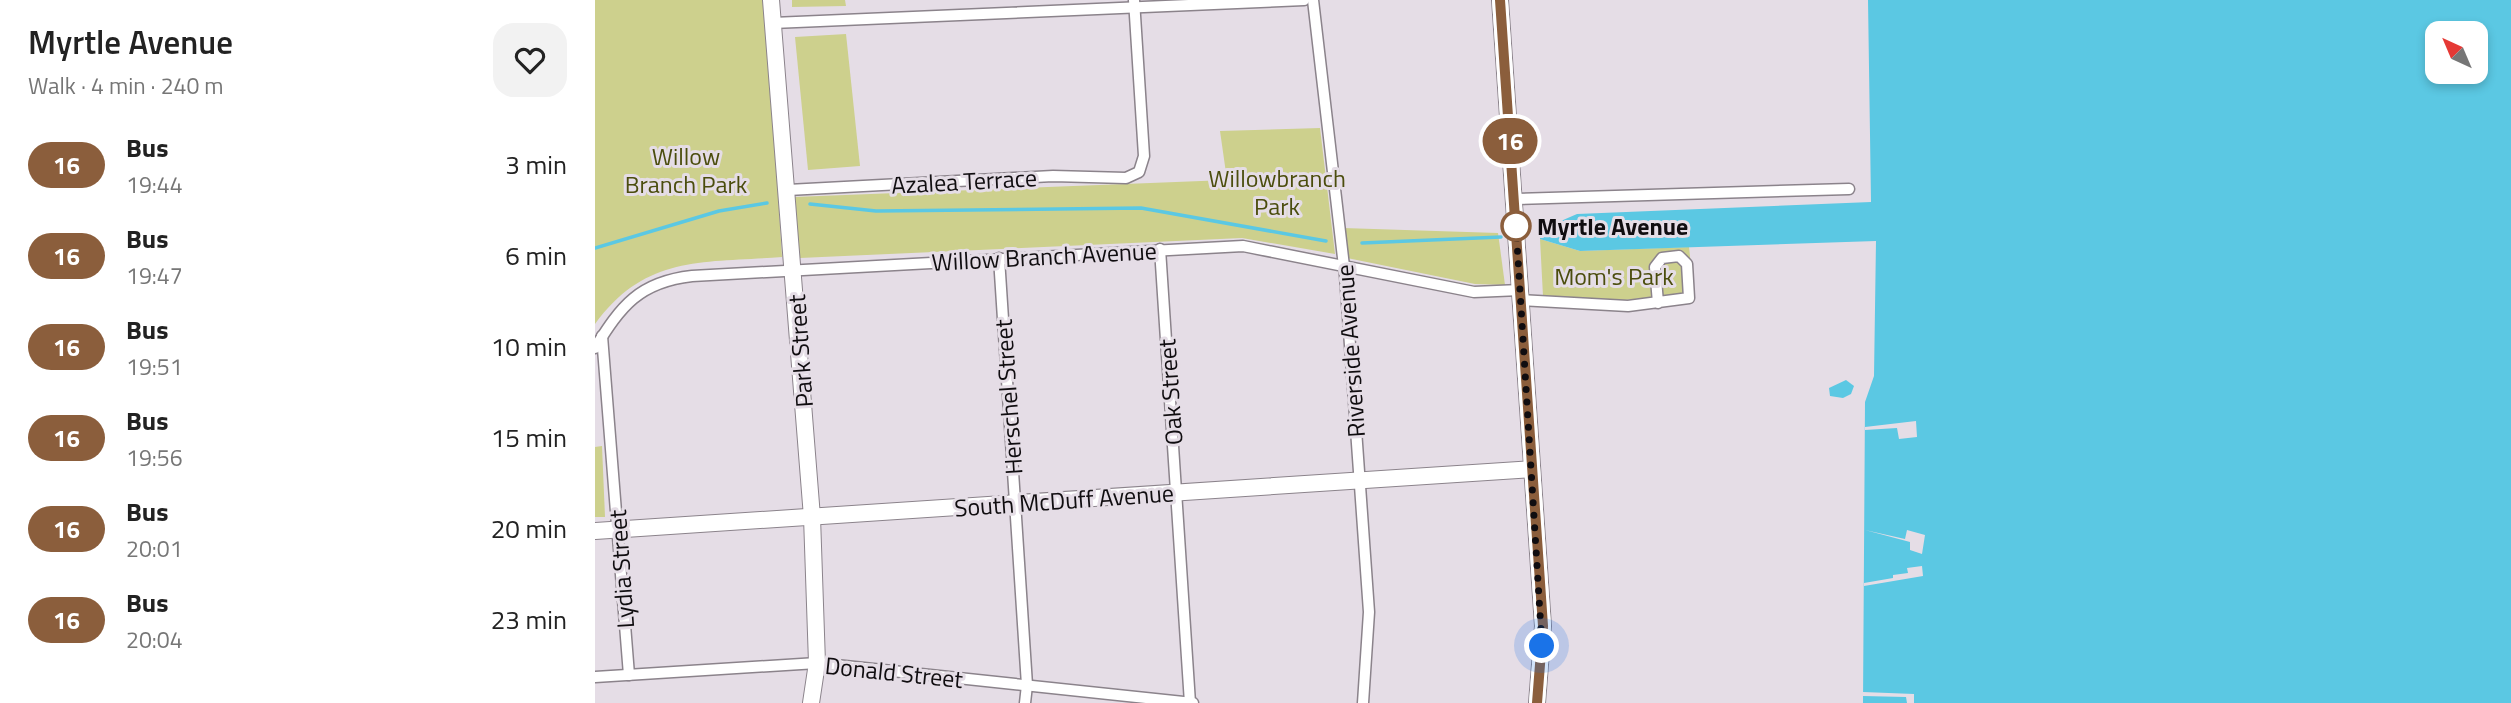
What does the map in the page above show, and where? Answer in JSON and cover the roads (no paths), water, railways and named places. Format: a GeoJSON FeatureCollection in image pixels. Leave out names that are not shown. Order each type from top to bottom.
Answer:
{"type":"FeatureCollection","features":[{"type":"Feature","properties":{"kind":"main road","name":"Park Street"},"geometry":{"type":"LineString","coordinates":[[771,0],[795,269],[812,517],[817,663],[811,703]]}},
{"type":"Feature","properties":{"kind":"main road"},"geometry":{"type":"LineString","coordinates":[[1500,0],[1543,626],[1537,703]]}},
{"type":"Feature","properties":{"kind":"main road","name":"South McDuff Avenue"},"geometry":{"type":"LineString","coordinates":[[595,531],[1532,469]]}},
{"type":"Feature","properties":{"kind":"street"},"geometry":{"type":"LineString","coordinates":[[773,23],[1134,4],[1304,0]]}},
{"type":"Feature","properties":{"kind":"street","name":"Riverside Avenue"},"geometry":{"type":"LineString","coordinates":[[1313,0],[1344,265],[1369,612],[1363,703]]}},
{"type":"Feature","properties":{"kind":"street","name":"Azalea Terrace"},"geometry":{"type":"LineString","coordinates":[[788,190],[1053,176],[1125,178],[1139,172],[1144,156],[1134,4]]}},
{"type":"Feature","properties":{"kind":"street"},"geometry":{"type":"LineString","coordinates":[[1514,199],[1849,189]]}},
{"type":"Feature","properties":{"kind":"street","name":"Willow Branch Avenue"},"geometry":{"type":"LineString","coordinates":[[595,348],[627,302],[664,281],[692,276],[1160,249],[1243,246],[1474,292],[1628,306],[1658,303],[1689,298],[1687,264],[1679,256],[1662,258],[1655,267],[1658,303]]}},
{"type":"Feature","properties":{"kind":"street","name":"Oak Street"},"geometry":{"type":"LineString","coordinates":[[1160,249],[1191,703]]}},
{"type":"Feature","properties":{"kind":"street","name":"Herschel Street"},"geometry":{"type":"LineString","coordinates":[[999,258],[1027,685],[1025,703]]}},
{"type":"Feature","properties":{"kind":"street","name":"Lydia Street"},"geometry":{"type":"LineString","coordinates":[[602,337],[629,675]]}},
{"type":"Feature","properties":{"kind":"street","name":"Donald Street"},"geometry":{"type":"LineString","coordinates":[[595,677],[817,663],[1191,703]]}},
{"type":"Feature","properties":{"kind":"water"},"geometry":{"type":"Polygon","coordinates":[[[1868,0],[2511,0],[2511,703],[1863,703],[1865,402],[1874,376],[1876,241],[1580,251],[1540,239],[1540,230],[1577,214],[1871,202],[1868,0]]]}},
{"type":"Feature","properties":{"kind":"water"},"geometry":{"type":"Polygon","coordinates":[[[1846,380],[1854,386],[1851,394],[1843,398],[1830,396],[1829,388],[1846,380]]]}},
{"type":"Feature","properties":{"kind":"waterway"},"geometry":{"type":"LineString","coordinates":[[595,248],[719,211],[767,203]]}},
{"type":"Feature","properties":{"kind":"waterway"},"geometry":{"type":"LineString","coordinates":[[810,204],[876,211],[1141,208],[1326,241]]}},
{"type":"Feature","properties":{"kind":"waterway"},"geometry":{"type":"LineString","coordinates":[[1362,243],[1501,237]]}},
{"type":"Feature","properties":{"kind":"place","name":"Myrtle Avenue"},"geometry":{"type":"Point","coordinates":[1516,226]}},
{"type":"Feature","properties":{"kind":"park label","name":"Willow Branch Park"},"geometry":{"type":"Point","coordinates":[686,170]}},
{"type":"Feature","properties":{"kind":"park label","name":"Willowbranch Park"},"geometry":{"type":"Point","coordinates":[1277,192]}},
{"type":"Feature","properties":{"kind":"park label","name":"Mom's Park"},"geometry":{"type":"Point","coordinates":[1614,276]}}]}
